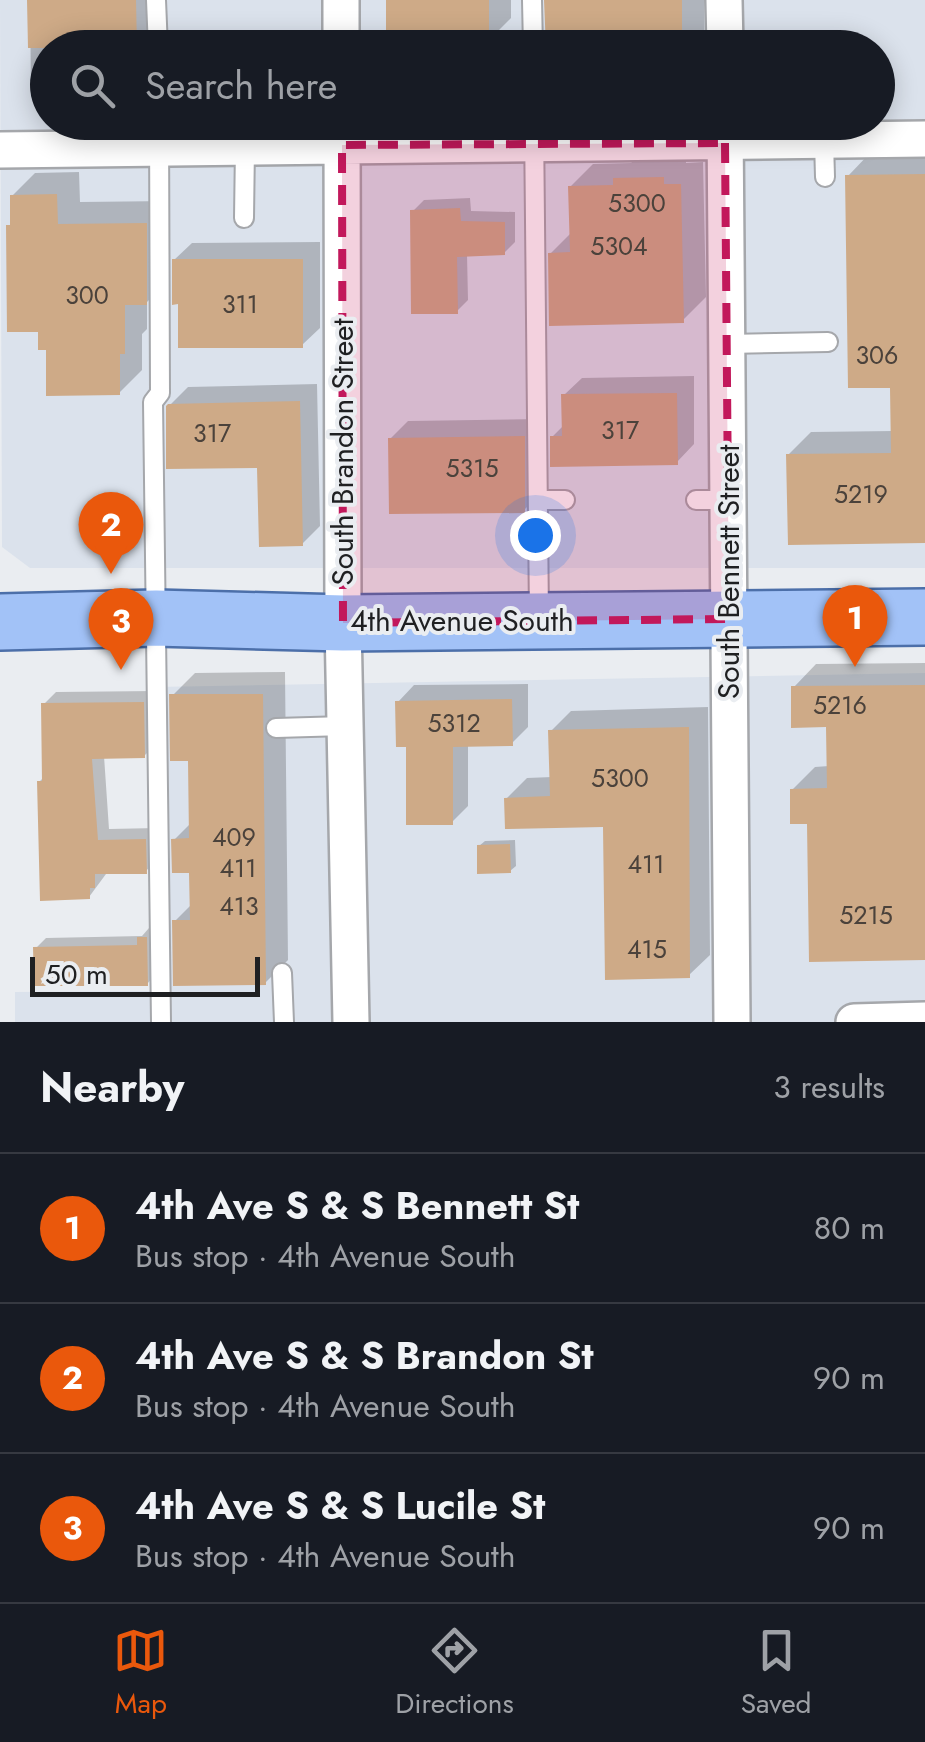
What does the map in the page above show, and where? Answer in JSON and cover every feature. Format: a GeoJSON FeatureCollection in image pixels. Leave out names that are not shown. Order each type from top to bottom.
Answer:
{"type":"FeatureCollection","features":[{"type":"Feature","properties":{"kind":"main road","name":"4th Avenue South"},"geometry":{"type":"LineString","coordinates":[[0,622],[156,618],[344,622],[925,617]]}},
{"type":"Feature","properties":{"kind":"street"},"geometry":{"type":"LineString","coordinates":[[341,0],[341,30]]}},
{"type":"Feature","properties":{"kind":"street"},"geometry":{"type":"LineString","coordinates":[[724,0],[724,30]]}},
{"type":"Feature","properties":{"kind":"street"},"geometry":{"type":"LineString","coordinates":[[895,139],[925,138]]}},
{"type":"Feature","properties":{"kind":"street"},"geometry":{"type":"LineString","coordinates":[[0,150],[106,140]]}},
{"type":"Feature","properties":{"kind":"street","name":"South Brandon Street"},"geometry":{"type":"LineString","coordinates":[[342,140],[351,1022]]}},
{"type":"Feature","properties":{"kind":"street","name":"South Bennett Street"},"geometry":{"type":"LineString","coordinates":[[725,140],[727,344],[712,500],[729,619],[732,1022]]}},
{"type":"Feature","properties":{"kind":"street"},"geometry":{"type":"LineString","coordinates":[[812,140],[858,140]]}},
{"type":"Feature","properties":{"kind":"street"},"geometry":{"type":"LineString","coordinates":[[854,1022],[925,1020]]}},
{"type":"Feature","properties":{"kind":"lane"},"geometry":{"type":"LineString","coordinates":[[156,0],[157,30]]}},
{"type":"Feature","properties":{"kind":"lane"},"geometry":{"type":"LineString","coordinates":[[532,0],[533,30]]}},
{"type":"Feature","properties":{"kind":"lane"},"geometry":{"type":"LineString","coordinates":[[159,140],[160,393],[153,402],[161,1022]]}},
{"type":"Feature","properties":{"kind":"lane"},"geometry":{"type":"LineString","coordinates":[[244,218],[260,140]]}},
{"type":"Feature","properties":{"kind":"lane"},"geometry":{"type":"LineString","coordinates":[[534,140],[539,621]]}},
{"type":"Feature","properties":{"kind":"lane"},"geometry":{"type":"LineString","coordinates":[[824,141],[825,178]]}},
{"type":"Feature","properties":{"kind":"lane"},"geometry":{"type":"LineString","coordinates":[[727,344],[828,342]]}},
{"type":"Feature","properties":{"kind":"lane"},"geometry":{"type":"LineString","coordinates":[[538,500],[565,500]]}},
{"type":"Feature","properties":{"kind":"lane"},"geometry":{"type":"LineString","coordinates":[[276,728],[345,726]]}},
{"type":"Feature","properties":{"kind":"lane"},"geometry":{"type":"LineString","coordinates":[[282,972],[284,1022]]}},
{"type":"Feature","properties":{"kind":"highlighted area"},"geometry":{"type":"Polygon","coordinates":[[[725,143],[729,619],[343,623],[342,145],[725,143]]]}},
{"type":"Feature","properties":{"kind":"shaded area"},"geometry":{"type":"Polygon","coordinates":[[[0,0],[925,0],[925,568],[30,568],[2,547],[0,0]]]}},
{"type":"Feature","properties":{"kind":"shaded area"},"geometry":{"type":"Polygon","coordinates":[[[925,673],[925,1022],[15,1022],[15,992],[155,991],[154,687],[925,673]]]}},
{"type":"Feature","properties":{"kind":"building"},"geometry":{"type":"Polygon","coordinates":[[[27,0],[136,0],[137,30],[30,30],[28,48],[27,0]]]}},
{"type":"Feature","properties":{"kind":"building"},"geometry":{"type":"Polygon","coordinates":[[[386,0],[489,0],[489,30],[386,30],[386,0]]]}},
{"type":"Feature","properties":{"kind":"building"},"geometry":{"type":"Polygon","coordinates":[[[544,0],[682,0],[682,30],[545,30],[544,0]]]}},
{"type":"Feature","properties":{"kind":"building"},"geometry":{"type":"Polygon","coordinates":[[[925,174],[925,543],[788,545],[786,454],[891,453],[890,388],[848,388],[845,175],[925,174]]]}},
{"type":"Feature","properties":{"kind":"building"},"geometry":{"type":"Polygon","coordinates":[[[664,177],[664,184],[681,184],[684,323],[549,326],[548,253],[570,252],[568,186],[613,185],[613,178],[664,177]]]}},
{"type":"Feature","properties":{"kind":"building"},"geometry":{"type":"Polygon","coordinates":[[[57,194],[58,224],[147,223],[147,305],[125,305],[120,395],[46,396],[46,350],[38,350],[38,332],[7,332],[6,225],[10,225],[10,195],[57,194]]]}},
{"type":"Feature","properties":{"kind":"building"},"geometry":{"type":"Polygon","coordinates":[[[460,208],[461,221],[505,222],[505,255],[457,257],[458,314],[411,314],[410,210],[460,208]]]}},
{"type":"Feature","properties":{"kind":"building"},"geometry":{"type":"Polygon","coordinates":[[[172,259],[303,259],[303,348],[178,348],[178,304],[172,305],[172,259]]]}},
{"type":"Feature","properties":{"kind":"building"},"geometry":{"type":"Polygon","coordinates":[[[677,393],[678,465],[550,467],[550,436],[562,436],[561,394],[677,393]]]}},
{"type":"Feature","properties":{"kind":"building"},"geometry":{"type":"Polygon","coordinates":[[[300,401],[303,546],[259,547],[257,468],[166,469],[166,406],[300,401]]]}},
{"type":"Feature","properties":{"kind":"building"},"geometry":{"type":"Polygon","coordinates":[[[525,436],[525,513],[389,514],[388,438],[525,436]]]}},
{"type":"Feature","properties":{"kind":"building"},"geometry":{"type":"Polygon","coordinates":[[[925,685],[925,960],[809,962],[807,824],[790,824],[790,789],[827,788],[826,727],[791,728],[791,686],[925,685]]]}},
{"type":"Feature","properties":{"kind":"building"},"geometry":{"type":"Polygon","coordinates":[[[169,694],[263,694],[266,985],[173,986],[172,920],[190,920],[189,873],[172,873],[171,839],[189,838],[188,761],[170,761],[169,694]]]}},
{"type":"Feature","properties":{"kind":"building"},"geometry":{"type":"Polygon","coordinates":[[[512,699],[513,746],[453,747],[453,825],[406,825],[406,747],[396,747],[395,701],[512,699]]]}},
{"type":"Feature","properties":{"kind":"building"},"geometry":{"type":"Polygon","coordinates":[[[144,702],[145,758],[92,759],[98,840],[146,839],[147,874],[95,874],[90,899],[40,901],[37,781],[42,781],[41,703],[144,702]]]}},
{"type":"Feature","properties":{"kind":"building"},"geometry":{"type":"Polygon","coordinates":[[[689,727],[690,978],[605,980],[603,827],[505,829],[504,798],[550,796],[548,730],[689,727]]]}},
{"type":"Feature","properties":{"kind":"building"},"geometry":{"type":"Polygon","coordinates":[[[510,844],[511,873],[477,874],[477,845],[510,844]]]}},
{"type":"Feature","properties":{"kind":"building"},"geometry":{"type":"Polygon","coordinates":[[[137,937],[147,937],[148,986],[34,986],[33,947],[137,945],[137,937]]]}},
{"type":"Feature","properties":{"kind":"place","name":"4th Ave S & S Brandon St"},"geometry":{"type":"Point","coordinates":[111,574]}},
{"type":"Feature","properties":{"kind":"place","name":"4th Ave S & S Bennett St"},"geometry":{"type":"Point","coordinates":[855,667]}},
{"type":"Feature","properties":{"kind":"place","name":"4th Ave S & S Lucile St"},"geometry":{"type":"Point","coordinates":[121,670]}}]}
